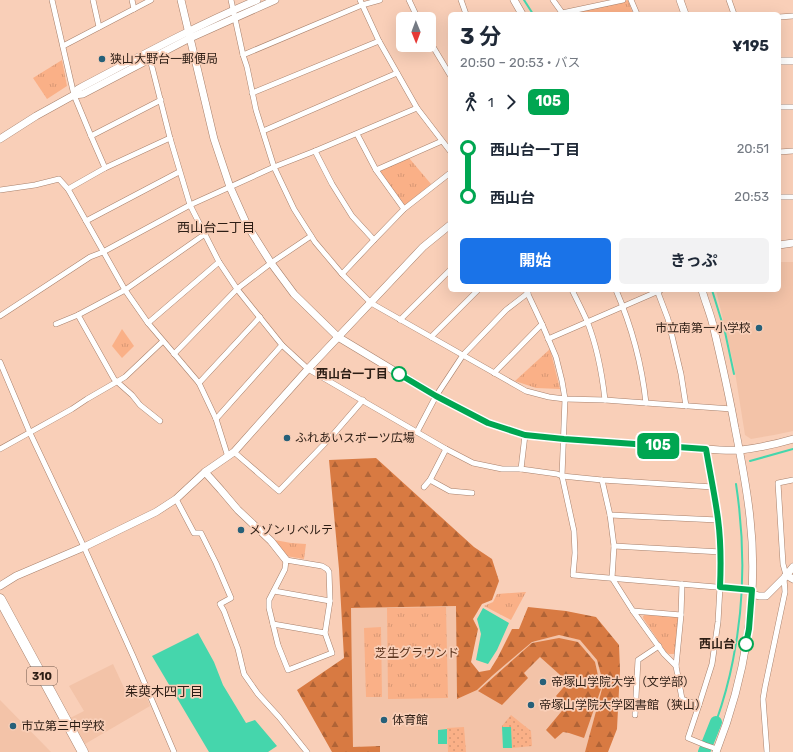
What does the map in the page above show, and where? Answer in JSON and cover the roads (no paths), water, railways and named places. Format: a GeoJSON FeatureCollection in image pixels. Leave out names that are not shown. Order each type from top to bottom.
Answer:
{"type":"FeatureCollection","features":[{"type":"Feature","properties":{"kind":"highway","name":"310"},"geometry":{"type":"LineString","coordinates":[[0,599],[83,752]]}},
{"type":"Feature","properties":{"kind":"street"},"geometry":{"type":"LineString","coordinates":[[52,0],[74,95],[106,168]]}},
{"type":"Feature","properties":{"kind":"street"},"geometry":{"type":"LineString","coordinates":[[93,0],[99,27]]}},
{"type":"Feature","properties":{"kind":"street"},"geometry":{"type":"LineString","coordinates":[[132,0],[134,9]]}},
{"type":"Feature","properties":{"kind":"street"},"geometry":{"type":"LineString","coordinates":[[63,46],[151,0]]}},
{"type":"Feature","properties":{"kind":"street"},"geometry":{"type":"LineString","coordinates":[[181,0],[214,139],[230,187],[247,225],[271,263],[294,294],[338,337],[436,396],[488,423],[525,435],[706,449],[739,450],[793,439]]}},
{"type":"Feature","properties":{"kind":"street"},"geometry":{"type":"LineString","coordinates":[[231,0],[256,110],[274,167],[294,209],[315,242],[342,274],[371,303],[526,391],[549,397],[565,399],[605,400],[732,409]]}},
{"type":"Feature","properties":{"kind":"street"},"geometry":{"type":"LineString","coordinates":[[234,14],[257,0]]}},
{"type":"Feature","properties":{"kind":"street"},"geometry":{"type":"LineString","coordinates":[[74,95],[78,89],[190,34],[234,14],[275,0]]}},
{"type":"Feature","properties":{"kind":"street"},"geometry":{"type":"LineString","coordinates":[[243,55],[361,2],[380,0]]}},
{"type":"Feature","properties":{"kind":"street"},"geometry":{"type":"LineString","coordinates":[[409,0],[415,12]]}},
{"type":"Feature","properties":{"kind":"street"},"geometry":{"type":"LineString","coordinates":[[461,0],[465,12]]}},
{"type":"Feature","properties":{"kind":"street"},"geometry":{"type":"LineString","coordinates":[[514,0],[521,12]]}},
{"type":"Feature","properties":{"kind":"street"},"geometry":{"type":"LineString","coordinates":[[553,0],[561,12]]}},
{"type":"Feature","properties":{"kind":"street"},"geometry":{"type":"LineString","coordinates":[[571,12],[623,0]]}},
{"type":"Feature","properties":{"kind":"street"},"geometry":{"type":"LineString","coordinates":[[631,0],[635,12]]}},
{"type":"Feature","properties":{"kind":"street"},"geometry":{"type":"LineString","coordinates":[[680,0],[684,12]]}},
{"type":"Feature","properties":{"kind":"street"},"geometry":{"type":"LineString","coordinates":[[729,0],[733,12]]}},
{"type":"Feature","properties":{"kind":"street"},"geometry":{"type":"LineString","coordinates":[[361,2],[379,41],[417,108],[448,148]]}},
{"type":"Feature","properties":{"kind":"street"},"geometry":{"type":"LineString","coordinates":[[781,16],[793,16]]}},
{"type":"Feature","properties":{"kind":"street"},"geometry":{"type":"LineString","coordinates":[[0,139],[36,116],[74,95],[83,94],[150,59],[190,34]]}},
{"type":"Feature","properties":{"kind":"street"},"geometry":{"type":"LineString","coordinates":[[252,92],[379,41]]}},
{"type":"Feature","properties":{"kind":"street"},"geometry":{"type":"LineString","coordinates":[[436,52],[448,72]]}},
{"type":"Feature","properties":{"kind":"street"},"geometry":{"type":"LineString","coordinates":[[150,59],[179,172],[190,205],[219,262],[237,289],[282,345],[308,369],[446,449],[473,463],[502,469],[521,469],[558,474],[562,476],[713,487]]}},
{"type":"Feature","properties":{"kind":"street"},"geometry":{"type":"LineString","coordinates":[[781,61],[793,61]]}},
{"type":"Feature","properties":{"kind":"street"},"geometry":{"type":"LineString","coordinates":[[263,131],[397,73]]}},
{"type":"Feature","properties":{"kind":"street"},"geometry":{"type":"LineString","coordinates":[[91,136],[161,100]]}},
{"type":"Feature","properties":{"kind":"street"},"geometry":{"type":"LineString","coordinates":[[781,107],[793,107]]}},
{"type":"Feature","properties":{"kind":"street"},"geometry":{"type":"LineString","coordinates":[[0,316],[90,257],[104,252],[190,205],[274,167],[316,151],[417,108]]}},
{"type":"Feature","properties":{"kind":"street"},"geometry":{"type":"LineString","coordinates":[[357,134],[376,170],[404,209]]}},
{"type":"Feature","properties":{"kind":"street"},"geometry":{"type":"LineString","coordinates":[[68,189],[106,168],[170,138]]}},
{"type":"Feature","properties":{"kind":"street"},"geometry":{"type":"LineString","coordinates":[[376,170],[442,141]]}},
{"type":"Feature","properties":{"kind":"street"},"geometry":{"type":"LineString","coordinates":[[316,151],[332,184],[352,216],[374,240]]}},
{"type":"Feature","properties":{"kind":"street"},"geometry":{"type":"LineString","coordinates":[[781,152],[793,152]]}},
{"type":"Feature","properties":{"kind":"street"},"geometry":{"type":"LineString","coordinates":[[86,221],[179,172]]}},
{"type":"Feature","properties":{"kind":"street"},"geometry":{"type":"LineString","coordinates":[[342,274],[404,209],[448,175]]}},
{"type":"Feature","properties":{"kind":"street"},"geometry":{"type":"LineString","coordinates":[[0,190],[35,185],[59,178],[68,189],[125,290],[148,323],[199,383],[216,419],[228,456]]}},
{"type":"Feature","properties":{"kind":"street"},"geometry":{"type":"LineString","coordinates":[[781,197],[793,197]]}},
{"type":"Feature","properties":{"kind":"street"},"geometry":{"type":"LineString","coordinates":[[0,586],[16,576],[84,547],[156,512],[176,498],[205,472],[234,452],[308,369],[423,247],[448,227]]}},
{"type":"Feature","properties":{"kind":"street"},"geometry":{"type":"LineString","coordinates":[[56,324],[78,315],[125,290],[205,234]]}},
{"type":"Feature","properties":{"kind":"street"},"geometry":{"type":"LineString","coordinates":[[174,354],[237,289],[271,263],[311,236]]}},
{"type":"Feature","properties":{"kind":"street"},"geometry":{"type":"LineString","coordinates":[[781,244],[793,243]]}},
{"type":"Feature","properties":{"kind":"street"},"geometry":{"type":"LineString","coordinates":[[148,323],[219,262]]}},
{"type":"Feature","properties":{"kind":"street"},"geometry":{"type":"LineString","coordinates":[[400,320],[448,272]]}},
{"type":"Feature","properties":{"kind":"street"},"geometry":{"type":"LineString","coordinates":[[431,337],[476,292]]}},
{"type":"Feature","properties":{"kind":"street"},"geometry":{"type":"LineString","coordinates":[[417,432],[436,396],[463,355],[506,310],[527,292],[556,357],[565,399],[562,476],[574,531],[575,553],[573,575],[720,587],[747,590],[758,596],[766,596],[793,567]]}},
{"type":"Feature","properties":{"kind":"street"},"geometry":{"type":"LineString","coordinates":[[573,292],[587,322],[597,352],[603,379],[605,400]]}},
{"type":"Feature","properties":{"kind":"street"},"geometry":{"type":"LineString","coordinates":[[617,292],[623,307],[635,348],[644,384],[646,404]]}},
{"type":"Feature","properties":{"kind":"street"},"geometry":{"type":"LineString","coordinates":[[548,339],[655,292]]}},
{"type":"Feature","properties":{"kind":"street"},"geometry":{"type":"LineString","coordinates":[[660,292],[682,374],[686,406]]}},
{"type":"Feature","properties":{"kind":"street"},"geometry":{"type":"LineString","coordinates":[[703,292],[712,323],[732,409],[750,519],[752,553],[747,590],[749,629],[731,711],[715,749],[688,738],[712,664],[718,622],[721,552],[718,520],[706,449]]}},
{"type":"Feature","properties":{"kind":"street"},"geometry":{"type":"LineString","coordinates":[[78,315],[114,379],[132,395],[140,405],[160,421]]}},
{"type":"Feature","properties":{"kind":"street"},"geometry":{"type":"LineString","coordinates":[[199,383],[260,317]]}},
{"type":"Feature","properties":{"kind":"street"},"geometry":{"type":"LineString","coordinates":[[494,373],[542,324]]}},
{"type":"Feature","properties":{"kind":"street"},"geometry":{"type":"LineString","coordinates":[[0,449],[118,382],[163,341]]}},
{"type":"Feature","properties":{"kind":"street"},"geometry":{"type":"LineString","coordinates":[[216,419],[282,345]]}},
{"type":"Feature","properties":{"kind":"street"},"geometry":{"type":"LineString","coordinates":[[0,362],[30,433],[84,547],[133,656],[174,752]]}},
{"type":"Feature","properties":{"kind":"street"},"geometry":{"type":"LineString","coordinates":[[234,452],[279,491],[331,437],[363,400]]}},
{"type":"Feature","properties":{"kind":"street"},"geometry":{"type":"LineString","coordinates":[[521,469],[525,435]]}},
{"type":"Feature","properties":{"kind":"street"},"geometry":{"type":"LineString","coordinates":[[424,487],[430,480],[446,449]]}},
{"type":"Feature","properties":{"kind":"street"},"geometry":{"type":"LineString","coordinates":[[205,472],[238,510],[271,541],[286,560],[322,566],[328,572],[330,601],[325,633],[332,653],[288,670],[278,645],[269,608],[269,600],[285,569],[286,560]]}},
{"type":"Feature","properties":{"kind":"street"},"geometry":{"type":"LineString","coordinates":[[430,480],[450,491],[472,493]]}},
{"type":"Feature","properties":{"kind":"street"},"geometry":{"type":"LineString","coordinates":[[602,480],[610,515],[614,546],[612,578],[659,646],[676,666]]}},
{"type":"Feature","properties":{"kind":"street"},"geometry":{"type":"LineString","coordinates":[[767,752],[763,699],[785,592],[778,483],[793,480]]}},
{"type":"Feature","properties":{"kind":"street"},"geometry":{"type":"LineString","coordinates":[[176,498],[194,533],[201,533],[231,598],[220,604],[238,649],[244,674],[258,694],[307,752]]}},
{"type":"Feature","properties":{"kind":"street"},"geometry":{"type":"LineString","coordinates":[[610,515],[718,520]]}},
{"type":"Feature","properties":{"kind":"street"},"geometry":{"type":"LineString","coordinates":[[614,546],[721,552]]}},
{"type":"Feature","properties":{"kind":"street"},"geometry":{"type":"LineString","coordinates":[[785,576],[793,579]]}},
{"type":"Feature","properties":{"kind":"street"},"geometry":{"type":"LineString","coordinates":[[682,584],[681,615],[676,666],[682,699],[699,705]]}},
{"type":"Feature","properties":{"kind":"street"},"geometry":{"type":"LineString","coordinates":[[274,591],[330,601]]}},
{"type":"Feature","properties":{"kind":"street"},"geometry":{"type":"LineString","coordinates":[[633,610],[681,615]]}},
{"type":"Feature","properties":{"kind":"street"},"geometry":{"type":"LineString","coordinates":[[273,624],[325,633]]}},
{"type":"Feature","properties":{"kind":"street"},"geometry":{"type":"LineString","coordinates":[[635,715],[638,660],[659,646]]}},
{"type":"Feature","properties":{"kind":"waterway"},"geometry":{"type":"LineString","coordinates":[[524,0],[532,12]]}},
{"type":"Feature","properties":{"kind":"waterway"},"geometry":{"type":"LineString","coordinates":[[713,292],[725,332],[734,374]]}},
{"type":"Feature","properties":{"kind":"waterway"},"geometry":{"type":"LineString","coordinates":[[750,461],[793,449]]}},
{"type":"Feature","properties":{"kind":"waterway"},"geometry":{"type":"LineString","coordinates":[[716,722],[726,691],[731,668],[737,638],[742,594],[741,528],[736,484]]}},
{"type":"Feature","properties":{"kind":"waterway"},"geometry":{"type":"LineString","coordinates":[[704,752],[716,722]]}},
{"type":"Feature","properties":{"kind":"place","name":"狭山大野台一郵便局"},"geometry":{"type":"Point","coordinates":[102,59]}},
{"type":"Feature","properties":{"kind":"place","name":"市立南第一小学校"},"geometry":{"type":"Point","coordinates":[759,328]}},
{"type":"Feature","properties":{"kind":"place","name":"西山台一丁目"},"geometry":{"type":"Point","coordinates":[399,374]}},
{"type":"Feature","properties":{"kind":"place","name":"ふれあいスポーツ広場"},"geometry":{"type":"Point","coordinates":[287,438]}},
{"type":"Feature","properties":{"kind":"place","name":"メゾンリベルテ"},"geometry":{"type":"Point","coordinates":[241,530]}},
{"type":"Feature","properties":{"kind":"place","name":"西山台"},"geometry":{"type":"Point","coordinates":[746,644]}},
{"type":"Feature","properties":{"kind":"place","name":"帝塚山学院大学（文学部）"},"geometry":{"type":"Point","coordinates":[543,682]}},
{"type":"Feature","properties":{"kind":"place","name":"帝塚山学院大学図書館（狭山）"},"geometry":{"type":"Point","coordinates":[531,705]}},
{"type":"Feature","properties":{"kind":"place","name":"体育館"},"geometry":{"type":"Point","coordinates":[384,720]}},
{"type":"Feature","properties":{"kind":"place","name":"市立第三中学校"},"geometry":{"type":"Point","coordinates":[13,726]}},
{"type":"Feature","properties":{"kind":"district","name":"西山台二丁目"},"geometry":{"type":"Point","coordinates":[216,227]}},
{"type":"Feature","properties":{"kind":"district","name":"茱萸木四丁目"},"geometry":{"type":"Point","coordinates":[164,691]}},
{"type":"Feature","properties":{"kind":"park label","name":"芝生グラウンド"},"geometry":{"type":"Point","coordinates":[417,653]}}]}
